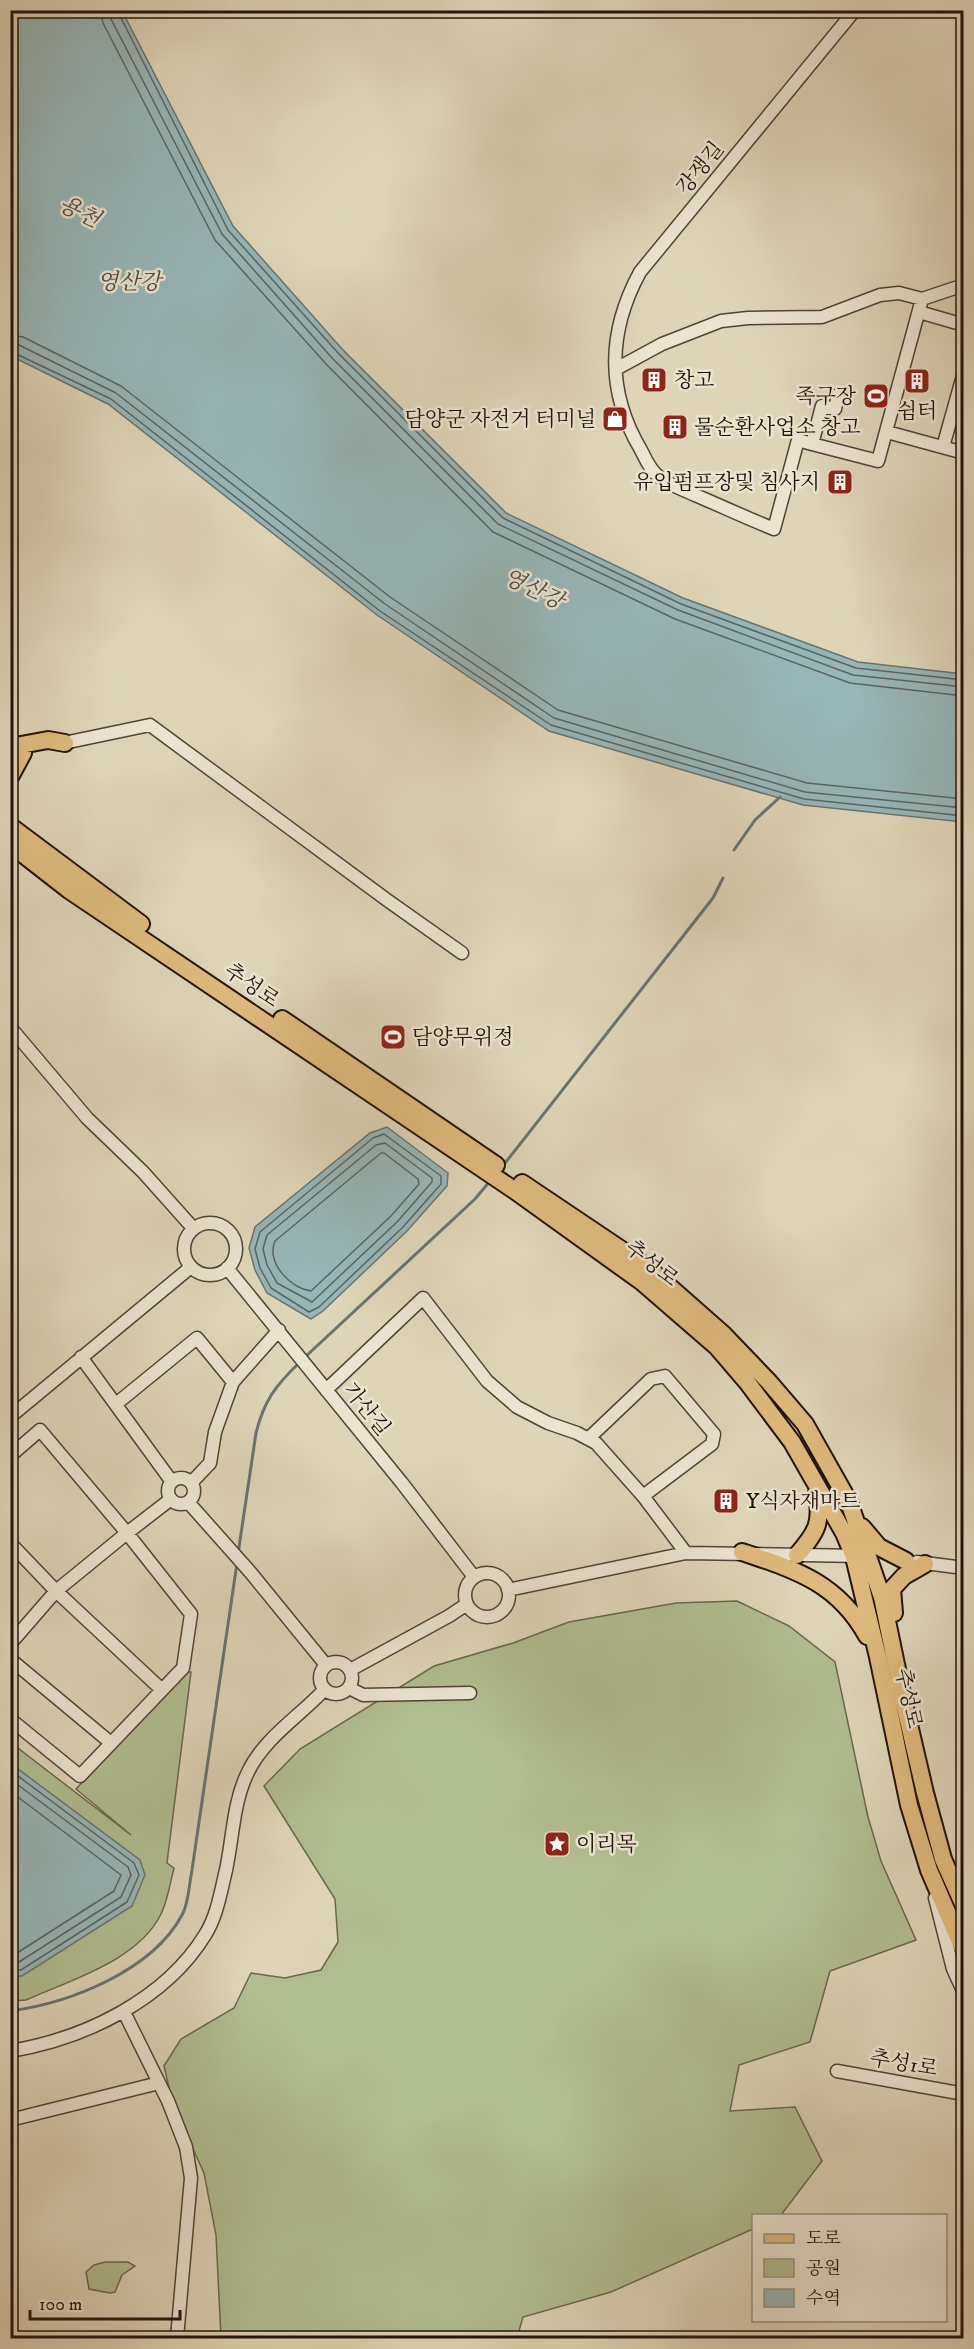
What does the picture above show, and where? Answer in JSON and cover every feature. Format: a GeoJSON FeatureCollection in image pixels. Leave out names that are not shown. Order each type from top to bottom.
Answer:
{"type":"FeatureCollection","features":[{"type":"Feature","properties":{"kind":"main road"},"geometry":{"type":"LineString","coordinates":[[10,777],[15,752],[48,740],[65,743]]}},
{"type":"Feature","properties":{"kind":"main road","name":"추성로"},"geometry":{"type":"LineString","coordinates":[[11,826],[146,928],[480,1161]]}},
{"type":"Feature","properties":{"kind":"main road","name":"추성로"},"geometry":{"type":"LineString","coordinates":[[10,844],[69,890],[518,1186],[646,1267],[723,1334],[769,1382],[805,1424],[849,1502],[856,1521],[878,1657],[909,1805],[929,1870],[963,1951]]}},
{"type":"Feature","properties":{"kind":"main road","name":"추성로"},"geometry":{"type":"LineString","coordinates":[[518,1186],[642,1282],[717,1347],[747,1382],[792,1442],[844,1533],[860,1555],[882,1597],[925,1793],[943,1859],[963,1906]]}},
{"type":"Feature","properties":{"kind":"main road"},"geometry":{"type":"LineString","coordinates":[[797,1555],[817,1530],[820,1513],[814,1481]]}},
{"type":"Feature","properties":{"kind":"main road"},"geometry":{"type":"LineString","coordinates":[[856,1521],[879,1547],[906,1560]]}},
{"type":"Feature","properties":{"kind":"main road"},"geometry":{"type":"LineString","coordinates":[[742,1552],[798,1571],[823,1587],[857,1618],[878,1657]]}},
{"type":"Feature","properties":{"kind":"main road"},"geometry":{"type":"LineString","coordinates":[[892,1644],[895,1602],[892,1590],[904,1576],[926,1564]]}},
{"type":"Feature","properties":{"kind":"street","name":"강쟁길"},"geometry":{"type":"LineString","coordinates":[[812,444],[798,440],[774,529],[674,486],[656,475],[624,416],[617,387],[616,339],[620,316],[640,272],[855,10]]}},
{"type":"Feature","properties":{"kind":"street"},"geometry":{"type":"LineString","coordinates":[[616,369],[662,344],[721,321],[748,318],[822,317],[880,295],[899,294],[922,299],[963,285]]}},
{"type":"Feature","properties":{"kind":"street"},"geometry":{"type":"LineString","coordinates":[[838,395],[835,409],[822,406],[812,444],[878,461],[922,299]]}},
{"type":"Feature","properties":{"kind":"street"},"geometry":{"type":"LineString","coordinates":[[919,312],[963,325]]}},
{"type":"Feature","properties":{"kind":"street"},"geometry":{"type":"LineString","coordinates":[[943,447],[963,372]]}},
{"type":"Feature","properties":{"kind":"street"},"geometry":{"type":"LineString","coordinates":[[887,432],[963,453]]}},
{"type":"Feature","properties":{"kind":"street"},"geometry":{"type":"LineString","coordinates":[[65,743],[150,725],[462,953]]}},
{"type":"Feature","properties":{"kind":"street"},"geometry":{"type":"LineString","coordinates":[[12,1032],[87,1119],[143,1172],[193,1228]]}},
{"type":"Feature","properties":{"kind":"street"},"geometry":{"type":"LineString","coordinates":[[208,1222],[216,1223],[229,1231],[236,1246],[232,1262],[227,1268],[213,1275],[197,1272],[191,1267],[186,1260],[184,1243],[193,1228],[208,1222]]}},
{"type":"Feature","properties":{"kind":"street"},"geometry":{"type":"LineString","coordinates":[[10,1417],[191,1267]]}},
{"type":"Feature","properties":{"kind":"street","name":"가산길"},"geometry":{"type":"LineString","coordinates":[[227,1268],[402,1483],[474,1577]]}},
{"type":"Feature","properties":{"kind":"street"},"geometry":{"type":"LineString","coordinates":[[326,1390],[423,1298],[487,1381],[509,1400],[548,1423],[589,1438],[616,1464],[686,1553]]}},
{"type":"Feature","properties":{"kind":"street"},"geometry":{"type":"LineString","coordinates":[[191,1483],[210,1463],[215,1432],[233,1382],[279,1330]]}},
{"type":"Feature","properties":{"kind":"street"},"geometry":{"type":"LineString","coordinates":[[116,1404],[197,1338],[233,1382]]}},
{"type":"Feature","properties":{"kind":"street"},"geometry":{"type":"LineString","coordinates":[[81,1358],[172,1482]]}},
{"type":"Feature","properties":{"kind":"street"},"geometry":{"type":"LineString","coordinates":[[589,1438],[651,1379],[665,1376],[714,1434],[712,1444],[643,1496]]}},
{"type":"Feature","properties":{"kind":"street"},"geometry":{"type":"LineString","coordinates":[[10,1456],[40,1430],[128,1533],[191,1614],[183,1668],[80,1776],[10,1719]]}},
{"type":"Feature","properties":{"kind":"street"},"geometry":{"type":"LineString","coordinates":[[184,1479],[191,1483],[193,1495],[188,1502],[180,1504],[171,1499],[168,1490],[172,1482],[184,1479]]}},
{"type":"Feature","properties":{"kind":"street"},"geometry":{"type":"LineString","coordinates":[[10,1644],[56,1591],[171,1499]]}},
{"type":"Feature","properties":{"kind":"street"},"geometry":{"type":"LineString","coordinates":[[188,1502],[251,1573],[326,1665]]}},
{"type":"Feature","properties":{"kind":"street"},"geometry":{"type":"LineString","coordinates":[[10,1543],[56,1591],[162,1690]]}},
{"type":"Feature","properties":{"kind":"street"},"geometry":{"type":"LineString","coordinates":[[508,1590],[686,1553],[742,1552],[797,1555],[879,1553],[926,1564],[963,1568]]}},
{"type":"Feature","properties":{"kind":"street"},"geometry":{"type":"LineString","coordinates":[[480,1574],[494,1574],[505,1583],[508,1590],[507,1604],[497,1614],[490,1616],[477,1614],[467,1604],[466,1589],[474,1577],[480,1574]]}},
{"type":"Feature","properties":{"kind":"street"},"geometry":{"type":"LineString","coordinates":[[350,1670],[467,1604]]}},
{"type":"Feature","properties":{"kind":"street"},"geometry":{"type":"LineString","coordinates":[[10,1659],[111,1743]]}},
{"type":"Feature","properties":{"kind":"street"},"geometry":{"type":"LineString","coordinates":[[339,1662],[350,1670],[352,1679],[349,1688],[339,1694],[325,1689],[321,1674],[326,1665],[339,1662]]}},
{"type":"Feature","properties":{"kind":"street"},"geometry":{"type":"LineString","coordinates":[[349,1688],[363,1695],[470,1693]]}},
{"type":"Feature","properties":{"kind":"street"},"geometry":{"type":"LineString","coordinates":[[10,2051],[74,2033],[124,2012],[153,1993],[183,1964],[206,1934],[215,1911],[226,1870],[238,1796],[248,1772],[261,1751],[325,1689]]}},
{"type":"Feature","properties":{"kind":"street"},"geometry":{"type":"LineString","coordinates":[[929,1870],[945,1942],[963,1993]]}},
{"type":"Feature","properties":{"kind":"street"},"geometry":{"type":"LineString","coordinates":[[124,2012],[159,2083],[186,2147],[191,2178],[177,2338]]}},
{"type":"Feature","properties":{"kind":"street","name":"추성1로"},"geometry":{"type":"LineString","coordinates":[[837,2071],[963,2094]]}},
{"type":"Feature","properties":{"kind":"street"},"geometry":{"type":"LineString","coordinates":[[10,2120],[159,2083]]}},
{"type":"Feature","properties":{"kind":"green space"},"geometry":{"type":"Polygon","coordinates":[[[737,1601],[789,1626],[835,1662],[868,1817],[881,1861],[916,1940],[830,1971],[810,2042],[739,2065],[730,2111],[795,2107],[822,2161],[782,2214],[752,2214],[752,2229],[611,2292],[523,2317],[517,2338],[221,2338],[216,2235],[204,2173],[173,2105],[164,2066],[181,2039],[234,2008],[251,1973],[285,1978],[321,1970],[338,1942],[335,1899],[264,1786],[300,1749],[434,1666],[513,1643],[569,1622],[676,1603],[737,1601]]]}},
{"type":"Feature","properties":{"kind":"green space"},"geometry":{"type":"Polygon","coordinates":[[[186,1672],[191,1672],[167,1863],[174,1868],[161,1914],[150,1930],[120,1957],[26,2000],[11,2001],[10,1742],[131,1835],[76,1789],[186,1672]]]}},
{"type":"Feature","properties":{"kind":"green space"},"geometry":{"type":"Polygon","coordinates":[[[105,2262],[128,2262],[135,2266],[122,2275],[115,2292],[89,2289],[86,2272],[94,2265],[105,2262]]]}},
{"type":"Feature","properties":{"kind":"water","name":"영산강"},"geometry":{"type":"Polygon","coordinates":[[[10,11],[122,11],[233,226],[343,350],[506,513],[683,598],[858,662],[963,674],[963,822],[803,805],[549,731],[377,615],[108,404],[11,356],[10,11]]]}},
{"type":"Feature","properties":{"kind":"water"},"geometry":{"type":"Polygon","coordinates":[[[387,1127],[448,1173],[447,1186],[407,1231],[323,1311],[311,1319],[267,1293],[255,1270],[249,1248],[255,1227],[370,1133],[387,1127]]]}},
{"type":"Feature","properties":{"kind":"water"},"geometry":{"type":"Polygon","coordinates":[[[10,1763],[140,1860],[145,1875],[132,1906],[22,1976],[11,1976],[10,1763]]]}},
{"type":"Feature","properties":{"kind":"waterway"},"geometry":{"type":"LineString","coordinates":[[734,850],[755,820],[780,797]]}},
{"type":"Feature","properties":{"kind":"waterway"},"geometry":{"type":"LineString","coordinates":[[502,1167],[713,898],[723,878]]}},
{"type":"Feature","properties":{"kind":"waterway"},"geometry":{"type":"LineString","coordinates":[[304,1358],[475,1199],[490,1181]]}},
{"type":"Feature","properties":{"kind":"waterway"},"geometry":{"type":"LineString","coordinates":[[238,1554],[259,1422],[271,1395],[299,1363]]}},
{"type":"Feature","properties":{"kind":"waterway"},"geometry":{"type":"LineString","coordinates":[[10,2011],[58,2000],[107,1981],[130,1968],[151,1952],[168,1935],[182,1915],[188,1893],[237,1563]]}},
{"type":"Feature","properties":{"kind":"place","name":"창고"},"geometry":{"type":"Point","coordinates":[654,380]}},
{"type":"Feature","properties":{"kind":"place","name":"쉼터"},"geometry":{"type":"Point","coordinates":[917,381]}},
{"type":"Feature","properties":{"kind":"place","name":"족구장"},"geometry":{"type":"Point","coordinates":[876,396]}},
{"type":"Feature","properties":{"kind":"place","name":"담양군 자전거 터미널"},"geometry":{"type":"Point","coordinates":[615,419]}},
{"type":"Feature","properties":{"kind":"place","name":"물순환사업소 창고"},"geometry":{"type":"Point","coordinates":[675,427]}},
{"type":"Feature","properties":{"kind":"place","name":"유입펌프장및 침사지"},"geometry":{"type":"Point","coordinates":[840,482]}},
{"type":"Feature","properties":{"kind":"place","name":"담양무위정"},"geometry":{"type":"Point","coordinates":[393,1037]}},
{"type":"Feature","properties":{"kind":"place","name":"Y식자재마트"},"geometry":{"type":"Point","coordinates":[726,1501]}},
{"type":"Feature","properties":{"kind":"place","name":"이리목"},"geometry":{"type":"Point","coordinates":[557,1844]}},
{"type":"Feature","properties":{"kind":"water label","name":"용천"},"geometry":{"type":"Point","coordinates":[80,211]}}]}
